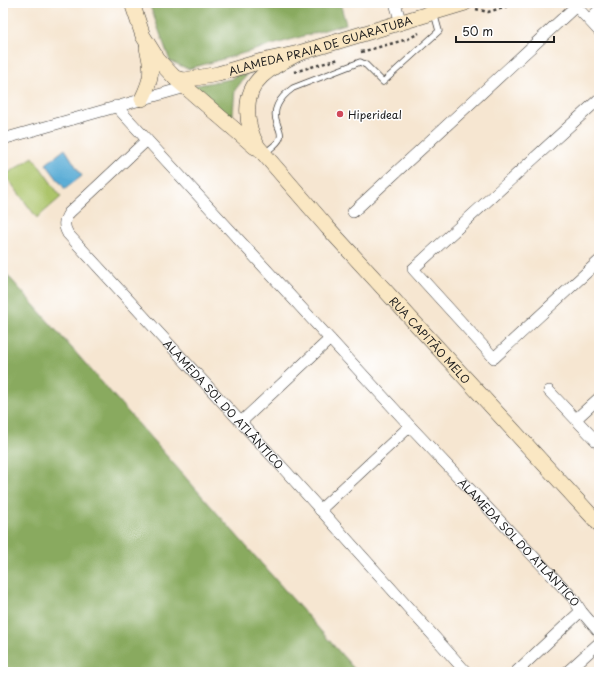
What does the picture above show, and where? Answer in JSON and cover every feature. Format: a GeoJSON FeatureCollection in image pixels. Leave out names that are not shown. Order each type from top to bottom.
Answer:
{"type":"FeatureCollection","features":[{"type":"Feature","properties":{"kind":"main road"},"geometry":{"type":"LineString","coordinates":[[132,3],[151,64],[151,71],[142,99]]}},
{"type":"Feature","properties":{"kind":"main road","name":"ALAMEDA PRAIA DE GUARATUBA"},"geometry":{"type":"LineString","coordinates":[[181,83],[185,80],[218,74],[262,61],[299,53],[465,3]]}},
{"type":"Feature","properties":{"kind":"main road","name":"RUA CAPITÃO MELO"},"geometry":{"type":"LineString","coordinates":[[143,36],[158,60],[181,83],[264,154]]}},
{"type":"Feature","properties":{"kind":"main road","name":"RUA CAPITÃO MELO"},"geometry":{"type":"LineString","coordinates":[[299,53],[279,63],[262,76],[256,84],[248,101],[247,115],[249,130],[255,142],[328,228],[599,524]]}},
{"type":"Feature","properties":{"kind":"street"},"geometry":{"type":"LineString","coordinates":[[395,3],[401,23]]}},
{"type":"Feature","properties":{"kind":"street"},"geometry":{"type":"LineString","coordinates":[[353,212],[574,5],[599,31]]}},
{"type":"Feature","properties":{"kind":"street"},"geometry":{"type":"LineString","coordinates":[[589,20],[599,10]]}},
{"type":"Feature","properties":{"kind":"street","name":"ALAMEDA PRAIA DE GUARATUBA"},"geometry":{"type":"LineString","coordinates":[[3,138],[142,99],[181,83]]}},
{"type":"Feature","properties":{"kind":"street"},"geometry":{"type":"LineString","coordinates":[[599,99],[413,269],[494,358],[599,261]]}},
{"type":"Feature","properties":{"kind":"street","name":"ALAMEDA SOL DO ATLÂNTICO"},"geometry":{"type":"LineString","coordinates":[[116,106],[410,426],[573,598],[581,612],[599,632]]}},
{"type":"Feature","properties":{"kind":"street","name":"ALAMEDA SOL DO ATLÂNTICO"},"geometry":{"type":"LineString","coordinates":[[147,140],[69,213],[64,220],[64,227],[68,234],[241,422],[466,672]]}},
{"type":"Feature","properties":{"kind":"street"},"geometry":{"type":"LineString","coordinates":[[241,422],[330,339]]}},
{"type":"Feature","properties":{"kind":"street"},"geometry":{"type":"LineString","coordinates":[[549,391],[599,444]]}},
{"type":"Feature","properties":{"kind":"street"},"geometry":{"type":"LineString","coordinates":[[576,419],[599,398]]}},
{"type":"Feature","properties":{"kind":"street"},"geometry":{"type":"LineString","coordinates":[[320,510],[410,426]]}},
{"type":"Feature","properties":{"kind":"street","name":"ALAMEDA SOL DO ATLÂNTICO"},"geometry":{"type":"LineString","coordinates":[[516,672],[581,612]]}},
{"type":"Feature","properties":{"kind":"street"},"geometry":{"type":"LineString","coordinates":[[568,672],[599,643]]}},
{"type":"Feature","properties":{"kind":"lane"},"geometry":{"type":"LineString","coordinates":[[264,154],[278,140],[281,133],[276,121],[276,110],[282,96],[293,88],[360,62],[366,65],[383,82],[439,31],[434,12]]}},
{"type":"Feature","properties":{"kind":"green space"},"geometry":{"type":"Polygon","coordinates":[[[149,3],[340,3],[346,24],[188,69],[170,61],[149,3]]]}},
{"type":"Feature","properties":{"kind":"green space"},"geometry":{"type":"Polygon","coordinates":[[[237,74],[247,75],[235,90],[232,124],[192,86],[231,79],[237,74]]]}},
{"type":"Feature","properties":{"kind":"green space"},"geometry":{"type":"Polygon","coordinates":[[[33,157],[61,197],[37,218],[5,175],[33,157]]]}},
{"type":"Feature","properties":{"kind":"green space"},"geometry":{"type":"Polygon","coordinates":[[[3,270],[357,672],[3,672],[3,270]]]}},
{"type":"Feature","properties":{"kind":"water"},"geometry":{"type":"Polygon","coordinates":[[[65,149],[82,176],[65,189],[46,164],[65,149]]]}},
{"type":"Feature","properties":{"kind":"place","name":"Hiperideal"},"geometry":{"type":"Point","coordinates":[340,114]}}]}
